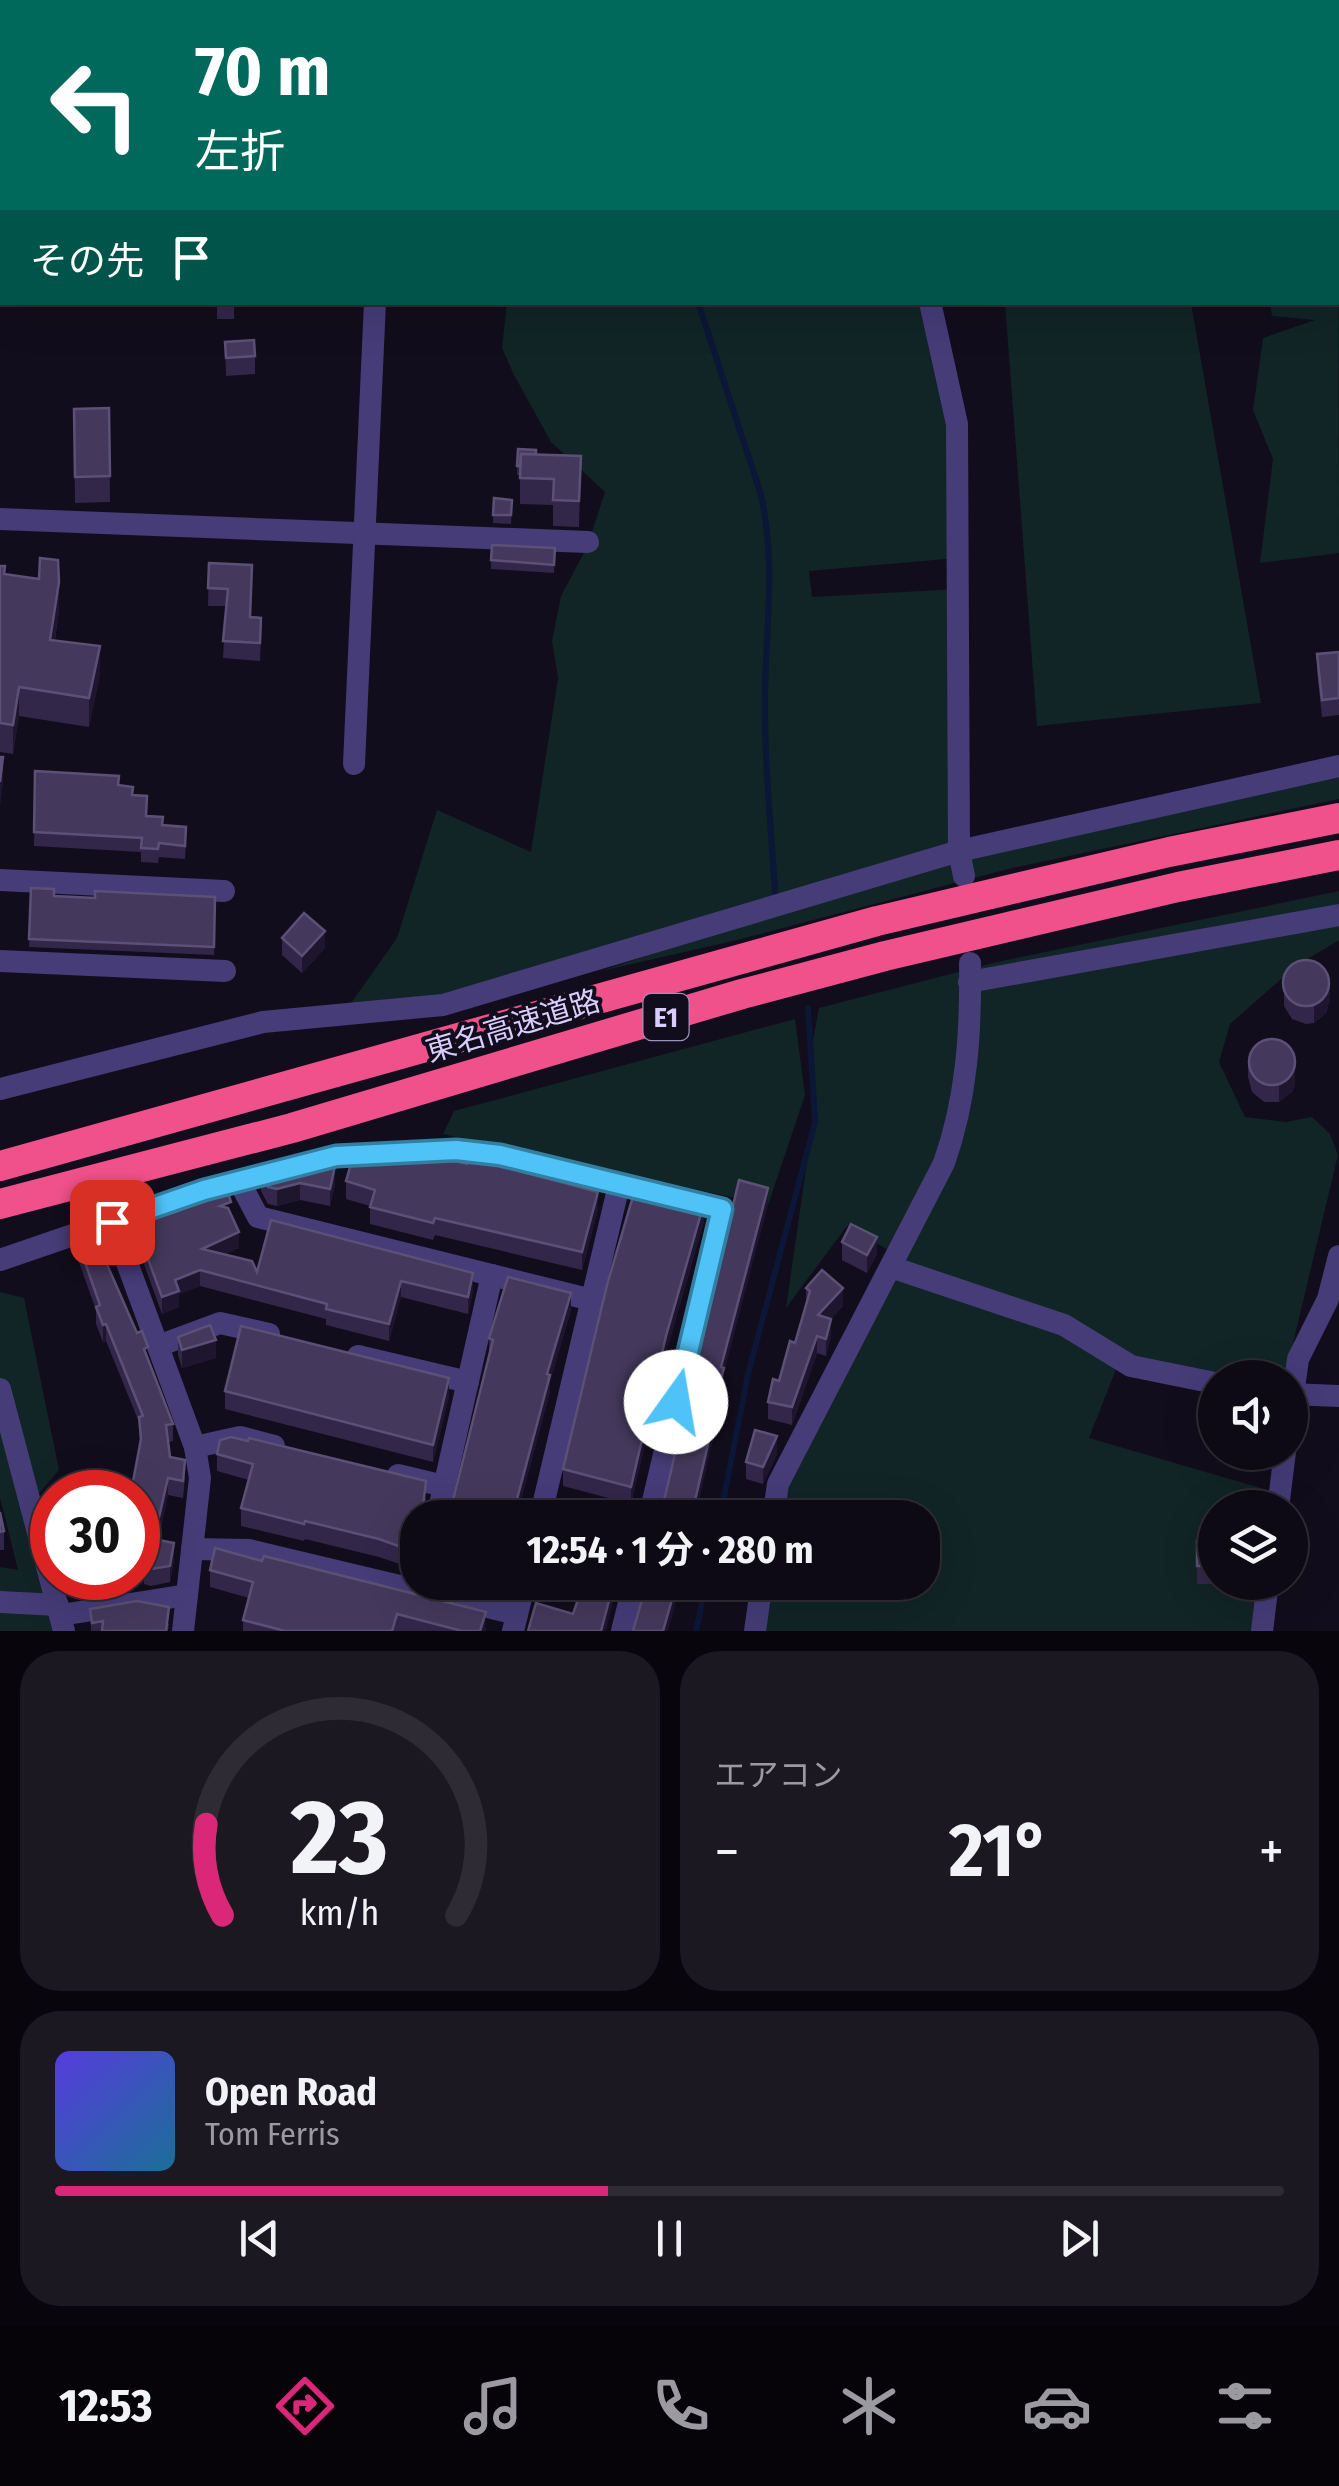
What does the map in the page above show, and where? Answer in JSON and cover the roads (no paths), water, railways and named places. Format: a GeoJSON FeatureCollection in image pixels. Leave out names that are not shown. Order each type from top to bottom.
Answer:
{"type":"FeatureCollection","features":[{"type":"Feature","properties":{"kind":"highway","name":"東名高速道路"},"geometry":{"type":"LineString","coordinates":[[0,1166],[877,921],[1169,852],[1339,818]]}},
{"type":"Feature","properties":{"kind":"highway","name":"東名高速道路"},"geometry":{"type":"LineString","coordinates":[[0,1204],[292,1128],[849,966],[1178,887],[1339,856]]}},
{"type":"Feature","properties":{"kind":"highway"},"geometry":{"type":"LineString","coordinates":[[0,1217],[292,1128]]}},
{"type":"Feature","properties":{"kind":"street"},"geometry":{"type":"LineString","coordinates":[[354,764],[375,305]]}},
{"type":"Feature","properties":{"kind":"street"},"geometry":{"type":"LineString","coordinates":[[931,305],[957,424],[959,851],[964,876]]}},
{"type":"Feature","properties":{"kind":"street"},"geometry":{"type":"LineString","coordinates":[[0,519],[588,542]]}},
{"type":"Feature","properties":{"kind":"street"},"geometry":{"type":"LineString","coordinates":[[0,1088],[262,1022],[444,1005],[959,851],[1339,766]]}},
{"type":"Feature","properties":{"kind":"street"},"geometry":{"type":"LineString","coordinates":[[0,880],[224,890]]}},
{"type":"Feature","properties":{"kind":"street"},"geometry":{"type":"LineString","coordinates":[[776,1500],[778,1484],[944,1163],[959,1121],[967,1076],[969,972],[1339,915]]}},
{"type":"Feature","properties":{"kind":"street"},"geometry":{"type":"LineString","coordinates":[[0,961],[225,971]]}},
{"type":"Feature","properties":{"kind":"street"},"geometry":{"type":"LineString","coordinates":[[0,1260],[239,1181],[336,1156],[456,1150],[500,1155],[722,1209],[653,1500]]}},
{"type":"Feature","properties":{"kind":"street"},"geometry":{"type":"LineString","coordinates":[[239,1181],[258,1218],[592,1300]]}},
{"type":"Feature","properties":{"kind":"street"},"geometry":{"type":"LineString","coordinates":[[549,1500],[619,1185]]}},
{"type":"Feature","properties":{"kind":"street"},"geometry":{"type":"LineString","coordinates":[[112,1222],[195,1447],[200,1478],[183,1631]]}},
{"type":"Feature","properties":{"kind":"street"},"geometry":{"type":"LineString","coordinates":[[1298,1360],[1328,1299],[1339,1256]]}},
{"type":"Feature","properties":{"kind":"street"},"geometry":{"type":"LineString","coordinates":[[891,1267],[1064,1325],[1131,1366],[1198,1380]]}},
{"type":"Feature","properties":{"kind":"street"},"geometry":{"type":"LineString","coordinates":[[441,1500],[492,1275]]}},
{"type":"Feature","properties":{"kind":"street"},"geometry":{"type":"LineString","coordinates":[[158,1346],[220,1323],[296,1341]]}},
{"type":"Feature","properties":{"kind":"street"},"geometry":{"type":"LineString","coordinates":[[334,1350],[468,1382]]}},
{"type":"Feature","properties":{"kind":"street"},"geometry":{"type":"LineString","coordinates":[[0,1389],[61,1617]]}},
{"type":"Feature","properties":{"kind":"street"},"geometry":{"type":"LineString","coordinates":[[1308,1400],[1339,1396]]}},
{"type":"Feature","properties":{"kind":"street"},"geometry":{"type":"LineString","coordinates":[[195,1447],[240,1438],[296,1451]]}},
{"type":"Feature","properties":{"kind":"street"},"geometry":{"type":"LineString","coordinates":[[370,1468],[444,1486]]}},
{"type":"Feature","properties":{"kind":"street"},"geometry":{"type":"LineString","coordinates":[[192,1549],[249,1550],[400,1582]]}},
{"type":"Feature","properties":{"kind":"street"},"geometry":{"type":"LineString","coordinates":[[0,1602],[61,1617],[187,1595]]}},
{"type":"Feature","properties":{"kind":"street"},"geometry":{"type":"LineString","coordinates":[[457,1600],[515,1622]]}},
{"type":"Feature","properties":{"kind":"street"},"geometry":{"type":"LineString","coordinates":[[622,1631],[630,1600]]}},
{"type":"Feature","properties":{"kind":"street"},"geometry":{"type":"LineString","coordinates":[[754,1631],[759,1600]]}},
{"type":"Feature","properties":{"kind":"street"},"geometry":{"type":"LineString","coordinates":[[1262,1631],[1266,1600]]}},
{"type":"Feature","properties":{"kind":"waterway"},"geometry":{"type":"LineString","coordinates":[[699,305],[766,520],[766,743],[775,892]]}},
{"type":"Feature","properties":{"kind":"waterway"},"geometry":{"type":"LineString","coordinates":[[724,1500],[748,1374],[815,1122],[808,1008]]}},
{"type":"Feature","properties":{"kind":"waterway"},"geometry":{"type":"LineString","coordinates":[[696,1631],[702,1600]]}}]}
